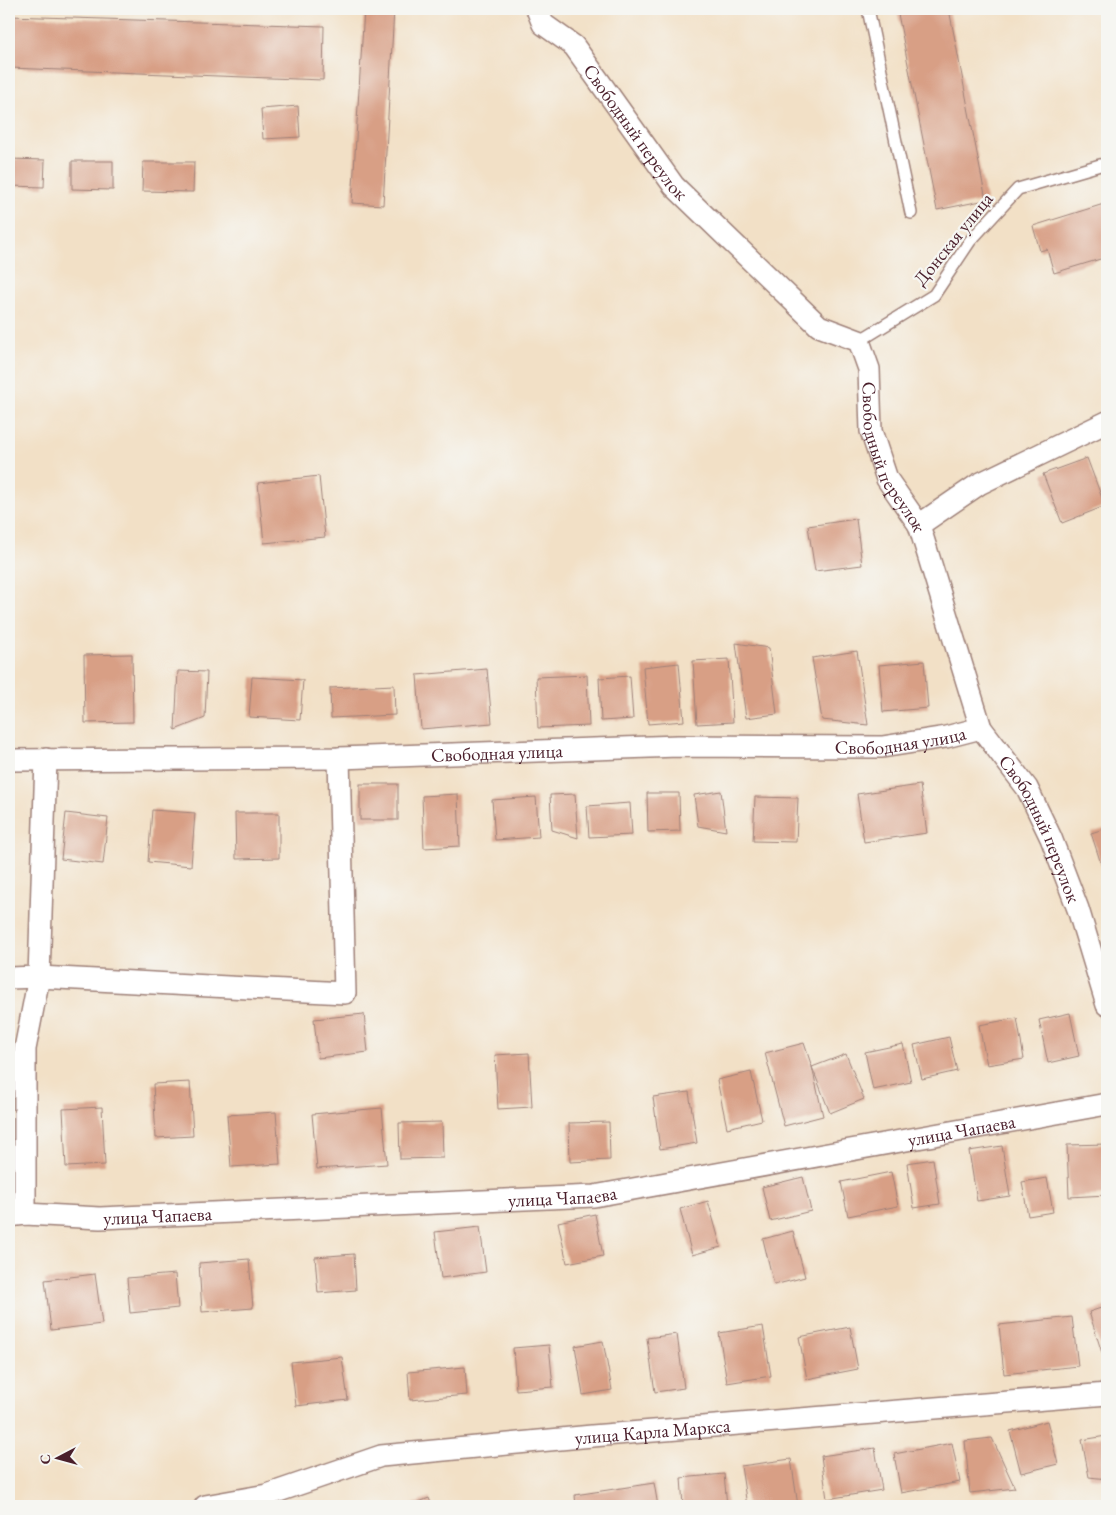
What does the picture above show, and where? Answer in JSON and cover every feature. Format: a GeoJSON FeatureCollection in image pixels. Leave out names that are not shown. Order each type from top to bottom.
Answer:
{"type":"FeatureCollection","features":[{"type":"Feature","properties":{"kind":"street","name":"Свободный переулок"},"geometry":{"type":"LineString","coordinates":[[537,9],[543,24],[574,46],[674,186],[819,326],[859,341],[868,369],[871,431],[887,480],[919,525],[981,728],[1027,788],[1051,838],[1078,909],[1107,1005]]}},
{"type":"Feature","properties":{"kind":"street"},"geometry":{"type":"LineString","coordinates":[[919,525],[979,484],[1107,422]]}},
{"type":"Feature","properties":{"kind":"street","name":"Свободная улица"},"geometry":{"type":"LineString","coordinates":[[9,760],[46,758],[339,758],[678,746],[882,747],[946,737],[981,728]]}},
{"type":"Feature","properties":{"kind":"street"},"geometry":{"type":"LineString","coordinates":[[17,1215],[25,1049],[39,977],[46,758]]}},
{"type":"Feature","properties":{"kind":"street"},"geometry":{"type":"LineString","coordinates":[[9,978],[39,977],[345,993],[339,758]]}},
{"type":"Feature","properties":{"kind":"street","name":"улица Чапаева"},"geometry":{"type":"LineString","coordinates":[[17,1215],[100,1218],[594,1196],[1107,1104]]}},
{"type":"Feature","properties":{"kind":"street","name":"улица Карла Маркса"},"geometry":{"type":"LineString","coordinates":[[205,1506],[267,1495],[381,1456],[592,1436],[1107,1394]]}},
{"type":"Feature","properties":{"kind":"lane"},"geometry":{"type":"LineString","coordinates":[[868,9],[911,213]]}},
{"type":"Feature","properties":{"kind":"lane","name":"Донская улица"},"geometry":{"type":"LineString","coordinates":[[859,341],[934,295],[970,241],[1018,189],[1107,163]]}},
{"type":"Feature","properties":{"kind":"building"},"geometry":{"type":"Polygon","coordinates":[[[364,9],[394,9],[383,205],[352,203],[364,9]]]}},
{"type":"Feature","properties":{"kind":"building"},"geometry":{"type":"Polygon","coordinates":[[[897,9],[949,9],[986,200],[937,210],[897,9]]]}},
{"type":"Feature","properties":{"kind":"building"},"geometry":{"type":"Polygon","coordinates":[[[9,16],[324,26],[323,80],[9,68],[9,16]]]}},
{"type":"Feature","properties":{"kind":"building"},"geometry":{"type":"Polygon","coordinates":[[[298,106],[300,137],[263,139],[261,109],[298,106]]]}},
{"type":"Feature","properties":{"kind":"building"},"geometry":{"type":"Polygon","coordinates":[[[9,159],[45,160],[44,187],[9,186],[9,159]]]}},
{"type":"Feature","properties":{"kind":"building"},"geometry":{"type":"Polygon","coordinates":[[[72,161],[113,161],[113,190],[72,189],[72,161]]]}},
{"type":"Feature","properties":{"kind":"building"},"geometry":{"type":"Polygon","coordinates":[[[143,162],[194,162],[193,192],[142,191],[143,162]]]}},
{"type":"Feature","properties":{"kind":"building"},"geometry":{"type":"Polygon","coordinates":[[[1107,203],[1107,257],[1054,273],[1047,249],[1040,251],[1033,226],[1107,203]]]}},
{"type":"Feature","properties":{"kind":"building"},"geometry":{"type":"Polygon","coordinates":[[[1087,458],[1105,506],[1062,523],[1043,474],[1087,458]]]}},
{"type":"Feature","properties":{"kind":"building"},"geometry":{"type":"Polygon","coordinates":[[[319,476],[325,537],[264,543],[258,483],[319,476]]]}},
{"type":"Feature","properties":{"kind":"building"},"geometry":{"type":"Polygon","coordinates":[[[856,519],[862,565],[815,571],[808,526],[856,519]]]}},
{"type":"Feature","properties":{"kind":"building"},"geometry":{"type":"Polygon","coordinates":[[[736,643],[769,648],[777,714],[746,718],[736,643]]]}},
{"type":"Feature","properties":{"kind":"building"},"geometry":{"type":"Polygon","coordinates":[[[857,651],[868,725],[822,720],[812,658],[857,651]]]}},
{"type":"Feature","properties":{"kind":"building"},"geometry":{"type":"Polygon","coordinates":[[[132,654],[133,722],[85,723],[84,655],[132,654]]]}},
{"type":"Feature","properties":{"kind":"building"},"geometry":{"type":"Polygon","coordinates":[[[729,659],[733,722],[697,724],[693,661],[729,659]]]}},
{"type":"Feature","properties":{"kind":"building"},"geometry":{"type":"Polygon","coordinates":[[[924,661],[928,708],[883,712],[879,665],[924,661]]]}},
{"type":"Feature","properties":{"kind":"building"},"geometry":{"type":"Polygon","coordinates":[[[679,663],[684,721],[648,724],[643,667],[679,663]]]}},
{"type":"Feature","properties":{"kind":"building"},"geometry":{"type":"Polygon","coordinates":[[[487,669],[492,723],[421,729],[417,675],[487,669]]]}},
{"type":"Feature","properties":{"kind":"building"},"geometry":{"type":"Polygon","coordinates":[[[178,671],[207,672],[205,718],[175,730],[178,671]]]}},
{"type":"Feature","properties":{"kind":"building"},"geometry":{"type":"Polygon","coordinates":[[[587,675],[589,726],[538,728],[536,677],[587,675]]]}},
{"type":"Feature","properties":{"kind":"building"},"geometry":{"type":"Polygon","coordinates":[[[630,676],[633,719],[601,721],[599,678],[630,676]]]}},
{"type":"Feature","properties":{"kind":"building"},"geometry":{"type":"Polygon","coordinates":[[[252,677],[303,680],[300,720],[249,717],[252,677]]]}},
{"type":"Feature","properties":{"kind":"building"},"geometry":{"type":"Polygon","coordinates":[[[394,685],[395,715],[331,718],[330,688],[394,685]]]}},
{"type":"Feature","properties":{"kind":"building"},"geometry":{"type":"Polygon","coordinates":[[[360,784],[398,784],[398,820],[360,820],[360,784]]]}},
{"type":"Feature","properties":{"kind":"building"},"geometry":{"type":"Polygon","coordinates":[[[920,785],[927,833],[864,842],[857,794],[920,785]]]}},
{"type":"Feature","properties":{"kind":"building"},"geometry":{"type":"Polygon","coordinates":[[[721,791],[726,831],[698,826],[694,795],[721,791]]]}},
{"type":"Feature","properties":{"kind":"building"},"geometry":{"type":"Polygon","coordinates":[[[647,793],[679,793],[680,831],[648,832],[647,793]]]}},
{"type":"Feature","properties":{"kind":"building"},"geometry":{"type":"Polygon","coordinates":[[[458,794],[460,846],[424,848],[422,796],[458,794]]]}},
{"type":"Feature","properties":{"kind":"building"},"geometry":{"type":"Polygon","coordinates":[[[575,794],[578,838],[552,830],[550,795],[575,794]]]}},
{"type":"Feature","properties":{"kind":"building"},"geometry":{"type":"Polygon","coordinates":[[[536,797],[539,837],[495,840],[492,800],[536,797]]]}},
{"type":"Feature","properties":{"kind":"building"},"geometry":{"type":"Polygon","coordinates":[[[755,797],[798,798],[796,842],[753,841],[755,797]]]}},
{"type":"Feature","properties":{"kind":"building"},"geometry":{"type":"Polygon","coordinates":[[[630,803],[632,835],[589,837],[587,806],[630,803]]]}},
{"type":"Feature","properties":{"kind":"building"},"geometry":{"type":"Polygon","coordinates":[[[152,810],[195,813],[191,866],[148,862],[152,810]]]}},
{"type":"Feature","properties":{"kind":"building"},"geometry":{"type":"Polygon","coordinates":[[[66,813],[108,818],[103,864],[61,859],[66,813]]]}},
{"type":"Feature","properties":{"kind":"building"},"geometry":{"type":"Polygon","coordinates":[[[235,813],[279,813],[279,858],[236,859],[235,813]]]}},
{"type":"Feature","properties":{"kind":"building"},"geometry":{"type":"Polygon","coordinates":[[[1107,828],[1107,882],[1091,833],[1107,828]]]}},
{"type":"Feature","properties":{"kind":"building"},"geometry":{"type":"Polygon","coordinates":[[[1070,1013],[1079,1056],[1048,1063],[1039,1020],[1070,1013]]]}},
{"type":"Feature","properties":{"kind":"building"},"geometry":{"type":"Polygon","coordinates":[[[364,1014],[368,1052],[318,1058],[314,1019],[364,1014]]]}},
{"type":"Feature","properties":{"kind":"building"},"geometry":{"type":"Polygon","coordinates":[[[1017,1018],[1024,1059],[987,1065],[979,1025],[1017,1018]]]}},
{"type":"Feature","properties":{"kind":"building"},"geometry":{"type":"Polygon","coordinates":[[[949,1037],[957,1071],[922,1079],[914,1045],[949,1037]]]}},
{"type":"Feature","properties":{"kind":"building"},"geometry":{"type":"Polygon","coordinates":[[[804,1043],[812,1067],[823,1116],[784,1126],[765,1053],[804,1043]]]}},
{"type":"Feature","properties":{"kind":"building"},"geometry":{"type":"Polygon","coordinates":[[[903,1044],[911,1082],[873,1090],[865,1052],[903,1044]]]}},
{"type":"Feature","properties":{"kind":"building"},"geometry":{"type":"Polygon","coordinates":[[[529,1053],[532,1107],[498,1109],[495,1055],[529,1053]]]}},
{"type":"Feature","properties":{"kind":"building"},"geometry":{"type":"Polygon","coordinates":[[[846,1054],[864,1099],[830,1113],[812,1067],[846,1054]]]}},
{"type":"Feature","properties":{"kind":"building"},"geometry":{"type":"Polygon","coordinates":[[[751,1072],[762,1120],[727,1128],[717,1080],[751,1072]]]}},
{"type":"Feature","properties":{"kind":"building"},"geometry":{"type":"Polygon","coordinates":[[[190,1082],[193,1136],[156,1138],[153,1084],[190,1082]]]}},
{"type":"Feature","properties":{"kind":"building"},"geometry":{"type":"Polygon","coordinates":[[[689,1092],[697,1143],[660,1149],[653,1097],[689,1092]]]}},
{"type":"Feature","properties":{"kind":"building"},"geometry":{"type":"Polygon","coordinates":[[[102,1107],[105,1165],[66,1167],[63,1109],[102,1107]]]}},
{"type":"Feature","properties":{"kind":"building"},"geometry":{"type":"Polygon","coordinates":[[[382,1108],[387,1164],[317,1169],[312,1114],[382,1108]]]}},
{"type":"Feature","properties":{"kind":"building"},"geometry":{"type":"Polygon","coordinates":[[[276,1112],[280,1164],[231,1167],[227,1115],[276,1112]]]}},
{"type":"Feature","properties":{"kind":"building"},"geometry":{"type":"Polygon","coordinates":[[[442,1122],[443,1158],[400,1159],[399,1123],[442,1122]]]}},
{"type":"Feature","properties":{"kind":"building"},"geometry":{"type":"Polygon","coordinates":[[[609,1122],[610,1160],[570,1162],[569,1123],[609,1122]]]}},
{"type":"Feature","properties":{"kind":"building"},"geometry":{"type":"Polygon","coordinates":[[[1107,1144],[1107,1195],[1069,1197],[1067,1145],[1107,1144]]]}},
{"type":"Feature","properties":{"kind":"building"},"geometry":{"type":"Polygon","coordinates":[[[1002,1146],[1010,1196],[977,1201],[969,1151],[1002,1146]]]}},
{"type":"Feature","properties":{"kind":"building"},"geometry":{"type":"Polygon","coordinates":[[[933,1159],[940,1204],[914,1208],[907,1163],[933,1159]]]}},
{"type":"Feature","properties":{"kind":"building"},"geometry":{"type":"Polygon","coordinates":[[[891,1172],[898,1206],[848,1216],[841,1182],[891,1172]]]}},
{"type":"Feature","properties":{"kind":"building"},"geometry":{"type":"Polygon","coordinates":[[[803,1177],[811,1211],[770,1221],[762,1187],[803,1177]]]}},
{"type":"Feature","properties":{"kind":"building"},"geometry":{"type":"Polygon","coordinates":[[[1047,1178],[1053,1212],[1028,1216],[1022,1182],[1047,1178]]]}},
{"type":"Feature","properties":{"kind":"building"},"geometry":{"type":"Polygon","coordinates":[[[708,1201],[721,1247],[692,1255],[680,1209],[708,1201]]]}},
{"type":"Feature","properties":{"kind":"building"},"geometry":{"type":"Polygon","coordinates":[[[595,1214],[603,1256],[567,1263],[558,1222],[595,1214]]]}},
{"type":"Feature","properties":{"kind":"building"},"geometry":{"type":"Polygon","coordinates":[[[480,1227],[486,1272],[441,1278],[435,1232],[480,1227]]]}},
{"type":"Feature","properties":{"kind":"building"},"geometry":{"type":"Polygon","coordinates":[[[793,1231],[805,1277],[774,1285],[763,1239],[793,1231]]]}},
{"type":"Feature","properties":{"kind":"building"},"geometry":{"type":"Polygon","coordinates":[[[354,1254],[356,1290],[318,1293],[315,1257],[354,1254]]]}},
{"type":"Feature","properties":{"kind":"building"},"geometry":{"type":"Polygon","coordinates":[[[249,1259],[253,1308],[202,1312],[199,1263],[249,1259]]]}},
{"type":"Feature","properties":{"kind":"building"},"geometry":{"type":"Polygon","coordinates":[[[95,1274],[102,1324],[51,1330],[45,1280],[95,1274]]]}},
{"type":"Feature","properties":{"kind":"building"},"geometry":{"type":"Polygon","coordinates":[[[175,1274],[178,1308],[130,1313],[127,1278],[175,1274]]]}},
{"type":"Feature","properties":{"kind":"building"},"geometry":{"type":"Polygon","coordinates":[[[1107,1306],[1107,1355],[1103,1356],[1089,1312],[1107,1306]]]}},
{"type":"Feature","properties":{"kind":"building"},"geometry":{"type":"Polygon","coordinates":[[[1072,1317],[1078,1366],[1004,1374],[999,1325],[1072,1317]]]}},
{"type":"Feature","properties":{"kind":"building"},"geometry":{"type":"Polygon","coordinates":[[[763,1326],[771,1376],[727,1383],[719,1333],[763,1326]]]}},
{"type":"Feature","properties":{"kind":"building"},"geometry":{"type":"Polygon","coordinates":[[[850,1327],[858,1369],[807,1379],[799,1337],[850,1327]]]}},
{"type":"Feature","properties":{"kind":"building"},"geometry":{"type":"Polygon","coordinates":[[[677,1334],[684,1388],[655,1392],[647,1338],[677,1334]]]}},
{"type":"Feature","properties":{"kind":"building"},"geometry":{"type":"Polygon","coordinates":[[[603,1341],[612,1390],[583,1395],[575,1346],[603,1341]]]}},
{"type":"Feature","properties":{"kind":"building"},"geometry":{"type":"Polygon","coordinates":[[[549,1345],[553,1387],[516,1390],[513,1348],[549,1345]]]}},
{"type":"Feature","properties":{"kind":"building"},"geometry":{"type":"Polygon","coordinates":[[[342,1357],[348,1400],[296,1406],[291,1362],[342,1357]]]}},
{"type":"Feature","properties":{"kind":"building"},"geometry":{"type":"Polygon","coordinates":[[[465,1367],[467,1395],[410,1400],[408,1372],[465,1367]]]}},
{"type":"Feature","properties":{"kind":"building"},"geometry":{"type":"Polygon","coordinates":[[[1047,1421],[1058,1464],[1021,1473],[1010,1431],[1047,1421]]]}},
{"type":"Feature","properties":{"kind":"building"},"geometry":{"type":"Polygon","coordinates":[[[1106,1436],[1107,1479],[1089,1477],[1082,1440],[1106,1436]]]}},
{"type":"Feature","properties":{"kind":"building"},"geometry":{"type":"Polygon","coordinates":[[[992,1438],[1015,1488],[970,1493],[965,1441],[992,1438]]]}},
{"type":"Feature","properties":{"kind":"building"},"geometry":{"type":"Polygon","coordinates":[[[952,1443],[960,1482],[901,1493],[894,1454],[952,1443]]]}},
{"type":"Feature","properties":{"kind":"building"},"geometry":{"type":"Polygon","coordinates":[[[875,1448],[882,1490],[827,1499],[821,1456],[875,1448]]]}},
{"type":"Feature","properties":{"kind":"building"},"geometry":{"type":"Polygon","coordinates":[[[791,1459],[798,1506],[747,1506],[741,1466],[791,1459]]]}},
{"type":"Feature","properties":{"kind":"building"},"geometry":{"type":"Polygon","coordinates":[[[724,1474],[727,1506],[683,1506],[681,1478],[724,1474]]]}},
{"type":"Feature","properties":{"kind":"building"},"geometry":{"type":"Polygon","coordinates":[[[654,1483],[658,1506],[576,1506],[575,1495],[654,1483]]]}},
{"type":"Feature","properties":{"kind":"building"},"geometry":{"type":"Polygon","coordinates":[[[429,1498],[432,1506],[409,1506],[429,1498]]]}}]}
